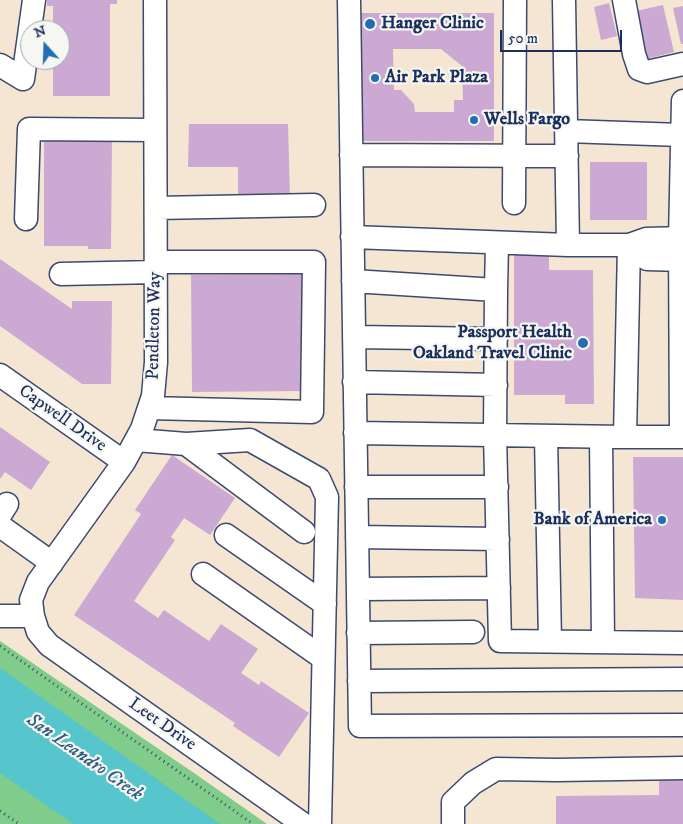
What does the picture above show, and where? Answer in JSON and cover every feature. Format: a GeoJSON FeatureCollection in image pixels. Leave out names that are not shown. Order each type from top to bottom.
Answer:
{"type":"FeatureCollection","features":[{"type":"Feature","properties":{"kind":"street"},"geometry":{"type":"LineString","coordinates":[[0,65],[23,79],[34,0]]}},
{"type":"Feature","properties":{"kind":"street","name":"Pendleton Way"},"geometry":{"type":"LineString","coordinates":[[33,616],[31,600],[38,582],[124,462],[142,429],[153,396],[156,362],[155,0]]}},
{"type":"Feature","properties":{"kind":"street"},"geometry":{"type":"LineString","coordinates":[[349,0],[360,726],[683,725]]}},
{"type":"Feature","properties":{"kind":"street"},"geometry":{"type":"LineString","coordinates":[[514,203],[515,0]]}},
{"type":"Feature","properties":{"kind":"street"},"geometry":{"type":"LineString","coordinates":[[564,0],[568,245]]}},
{"type":"Feature","properties":{"kind":"street"},"geometry":{"type":"LineString","coordinates":[[624,0],[634,54],[640,69],[647,72],[683,64]]}},
{"type":"Feature","properties":{"kind":"street"},"geometry":{"type":"LineString","coordinates":[[355,433],[682,437],[683,101]]}},
{"type":"Feature","properties":{"kind":"street"},"geometry":{"type":"LineString","coordinates":[[26,219],[29,129],[156,130]]}},
{"type":"Feature","properties":{"kind":"street"},"geometry":{"type":"LineString","coordinates":[[566,131],[682,135]]}},
{"type":"Feature","properties":{"kind":"street"},"geometry":{"type":"LineString","coordinates":[[351,155],[566,156]]}},
{"type":"Feature","properties":{"kind":"street"},"geometry":{"type":"LineString","coordinates":[[156,208],[314,205]]}},
{"type":"Feature","properties":{"kind":"street"},"geometry":{"type":"LineString","coordinates":[[352,237],[568,245],[629,245],[646,238],[682,249]]}},
{"type":"Feature","properties":{"kind":"street"},"geometry":{"type":"LineString","coordinates":[[497,242],[496,435],[500,641],[683,643]]}},
{"type":"Feature","properties":{"kind":"street"},"geometry":{"type":"LineString","coordinates":[[625,437],[629,245]]}},
{"type":"Feature","properties":{"kind":"street"},"geometry":{"type":"LineString","coordinates":[[60,274],[156,267],[314,262],[312,412],[148,408]]}},
{"type":"Feature","properties":{"kind":"street"},"geometry":{"type":"LineString","coordinates":[[353,281],[496,290]]}},
{"type":"Feature","properties":{"kind":"street"},"geometry":{"type":"LineString","coordinates":[[354,337],[496,338]]}},
{"type":"Feature","properties":{"kind":"street","name":"Capwell Drive"},"geometry":{"type":"LineString","coordinates":[[0,375],[124,462]]}},
{"type":"Feature","properties":{"kind":"street"},"geometry":{"type":"LineString","coordinates":[[354,382],[496,385]]}},
{"type":"Feature","properties":{"kind":"street"},"geometry":{"type":"LineString","coordinates":[[546,436],[550,642]]}},
{"type":"Feature","properties":{"kind":"street"},"geometry":{"type":"LineString","coordinates":[[601,437],[603,642]]}},
{"type":"Feature","properties":{"kind":"street"},"geometry":{"type":"LineString","coordinates":[[136,440],[186,444],[250,440],[319,479],[327,497],[320,824]]}},
{"type":"Feature","properties":{"kind":"street"},"geometry":{"type":"LineString","coordinates":[[186,444],[304,532]]}},
{"type":"Feature","properties":{"kind":"street"},"geometry":{"type":"LineString","coordinates":[[356,487],[497,487]]}},
{"type":"Feature","properties":{"kind":"street"},"geometry":{"type":"LineString","coordinates":[[0,526],[52,563]]}},
{"type":"Feature","properties":{"kind":"street"},"geometry":{"type":"LineString","coordinates":[[226,535],[325,604]]}},
{"type":"Feature","properties":{"kind":"street"},"geometry":{"type":"LineString","coordinates":[[357,537],[498,539]]}},
{"type":"Feature","properties":{"kind":"street"},"geometry":{"type":"LineString","coordinates":[[203,574],[324,658]]}},
{"type":"Feature","properties":{"kind":"street"},"geometry":{"type":"LineString","coordinates":[[358,589],[499,588]]}},
{"type":"Feature","properties":{"kind":"street"},"geometry":{"type":"LineString","coordinates":[[0,616],[33,616]]}},
{"type":"Feature","properties":{"kind":"street","name":"Leet Drive"},"geometry":{"type":"LineString","coordinates":[[33,616],[38,632],[49,645],[303,824]]}},
{"type":"Feature","properties":{"kind":"street"},"geometry":{"type":"LineString","coordinates":[[358,633],[474,632]]}},
{"type":"Feature","properties":{"kind":"street"},"geometry":{"type":"LineString","coordinates":[[359,681],[683,679]]}},
{"type":"Feature","properties":{"kind":"street"},"geometry":{"type":"LineString","coordinates":[[453,824],[453,802],[473,783],[496,769],[683,768]]}},
{"type":"Feature","properties":{"kind":"path"},"geometry":{"type":"LineString","coordinates":[[0,646],[253,824]]}},
{"type":"Feature","properties":{"kind":"path"},"geometry":{"type":"LineString","coordinates":[[0,810],[19,824]]}},
{"type":"Feature","properties":{"kind":"green space"},"geometry":{"type":"Polygon","coordinates":[[[0,641],[194,773],[267,824],[0,824],[0,641]]]}},
{"type":"Feature","properties":{"kind":"water","name":"San Leandro Creek"},"geometry":{"type":"Polygon","coordinates":[[[0,668],[220,824],[73,824],[0,773],[0,668]]]}},
{"type":"Feature","properties":{"kind":"building"},"geometry":{"type":"Polygon","coordinates":[[[47,0],[117,0],[117,4],[110,4],[110,96],[53,96],[53,70],[70,70],[70,20],[53,20],[53,6],[47,6],[47,0]]]}},
{"type":"Feature","properties":{"kind":"building"},"geometry":{"type":"Polygon","coordinates":[[[609,3],[617,36],[601,40],[594,7],[609,3]]]}},
{"type":"Feature","properties":{"kind":"building"},"geometry":{"type":"Polygon","coordinates":[[[663,5],[674,52],[646,59],[636,11],[663,5]]]}},
{"type":"Feature","properties":{"kind":"building"},"geometry":{"type":"Polygon","coordinates":[[[683,6],[683,44],[681,44],[673,8],[683,6]]]}},
{"type":"Feature","properties":{"kind":"building","name":"Air Park Plaza"},"geometry":{"type":"Polygon","coordinates":[[[358,13],[494,13],[494,141],[357,141],[358,13]],[[393,49],[394,90],[401,90],[414,104],[415,112],[454,112],[454,100],[463,100],[462,66],[441,49],[393,49]]]}},
{"type":"Feature","properties":{"kind":"building"},"geometry":{"type":"Polygon","coordinates":[[[189,124],[288,124],[290,196],[238,196],[238,167],[188,167],[189,124]]]}},
{"type":"Feature","properties":{"kind":"building"},"geometry":{"type":"Polygon","coordinates":[[[112,137],[111,249],[88,249],[88,246],[44,246],[44,140],[79,141],[112,137]]]}},
{"type":"Feature","properties":{"kind":"building"},"geometry":{"type":"Polygon","coordinates":[[[590,162],[647,162],[647,220],[590,220],[590,162]]]}},
{"type":"Feature","properties":{"kind":"building"},"geometry":{"type":"Polygon","coordinates":[[[514,255],[549,255],[549,270],[593,270],[594,404],[565,404],[565,395],[514,395],[514,255]]]}},
{"type":"Feature","properties":{"kind":"building"},"geometry":{"type":"Polygon","coordinates":[[[0,259],[72,309],[72,301],[112,301],[111,384],[82,384],[0,326],[0,259]]]}},
{"type":"Feature","properties":{"kind":"building"},"geometry":{"type":"Polygon","coordinates":[[[304,274],[305,391],[192,392],[191,275],[304,274]]]}},
{"type":"Feature","properties":{"kind":"building"},"geometry":{"type":"Polygon","coordinates":[[[0,427],[50,462],[31,490],[5,472],[0,479],[0,427]]]}},
{"type":"Feature","properties":{"kind":"building"},"geometry":{"type":"Polygon","coordinates":[[[172,455],[235,498],[210,535],[184,518],[171,537],[175,540],[134,601],[158,618],[164,610],[209,641],[221,624],[258,649],[241,673],[259,685],[261,681],[309,713],[279,757],[233,726],[235,723],[74,615],[141,514],[135,510],[172,455]]]}},
{"type":"Feature","properties":{"kind":"building"},"geometry":{"type":"Polygon","coordinates":[[[633,457],[683,457],[683,600],[635,598],[633,457]]]}},
{"type":"Feature","properties":{"kind":"building"},"geometry":{"type":"Polygon","coordinates":[[[659,778],[683,778],[683,824],[556,824],[556,796],[659,795],[659,778]]]}},
{"type":"Feature","properties":{"kind":"place","name":"Hanger Clinic"},"geometry":{"type":"Point","coordinates":[370,24]}},
{"type":"Feature","properties":{"kind":"place","name":"Air Park Plaza"},"geometry":{"type":"Point","coordinates":[375,78]}},
{"type":"Feature","properties":{"kind":"place","name":"Wells Fargo"},"geometry":{"type":"Point","coordinates":[474,120]}},
{"type":"Feature","properties":{"kind":"place","name":"Passport Health Oakland Travel Clinic"},"geometry":{"type":"Point","coordinates":[583,343]}},
{"type":"Feature","properties":{"kind":"place","name":"Bank of America"},"geometry":{"type":"Point","coordinates":[662,520]}}]}
